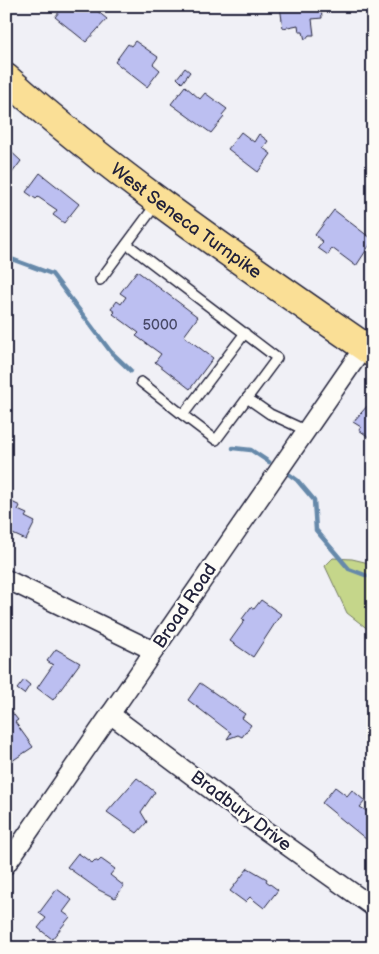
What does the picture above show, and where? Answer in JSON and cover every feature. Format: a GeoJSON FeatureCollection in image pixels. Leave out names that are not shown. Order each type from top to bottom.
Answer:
{"type":"FeatureCollection","features":[{"type":"Feature","properties":{"kind":"main road","name":"West Seneca Turnpike"},"geometry":{"type":"LineString","coordinates":[[6,78],[103,159],[368,350]]}},
{"type":"Feature","properties":{"kind":"street","name":"Broad Road"},"geometry":{"type":"LineString","coordinates":[[6,865],[306,430],[368,350]]}},
{"type":"Feature","properties":{"kind":"street"},"geometry":{"type":"LineString","coordinates":[[6,579],[154,652]]}},
{"type":"Feature","properties":{"kind":"street","name":"Bradbury Drive"},"geometry":{"type":"LineString","coordinates":[[110,714],[262,828],[373,907]]}},
{"type":"Feature","properties":{"kind":"lane"},"geometry":{"type":"LineString","coordinates":[[100,280],[159,201]]}},
{"type":"Feature","properties":{"kind":"lane"},"geometry":{"type":"LineString","coordinates":[[126,244],[277,358],[216,440],[140,382]]}},
{"type":"Feature","properties":{"kind":"lane"},"geometry":{"type":"LineString","coordinates":[[183,414],[244,333]]}},
{"type":"Feature","properties":{"kind":"lane"},"geometry":{"type":"LineString","coordinates":[[247,398],[270,414],[306,430]]}},
{"type":"Feature","properties":{"kind":"green space"},"geometry":{"type":"Polygon","coordinates":[[[333,558],[352,559],[373,564],[373,633],[347,613],[325,566],[333,558]]]}},
{"type":"Feature","properties":{"kind":"building"},"geometry":{"type":"Polygon","coordinates":[[[64,6],[79,6],[83,9],[85,6],[91,6],[107,19],[86,42],[55,17],[64,6]]]}},
{"type":"Feature","properties":{"kind":"building"},"geometry":{"type":"Polygon","coordinates":[[[280,6],[321,6],[322,18],[312,19],[314,35],[309,35],[305,40],[303,32],[299,32],[298,25],[283,28],[280,6]]]}},
{"type":"Feature","properties":{"kind":"building"},"geometry":{"type":"Polygon","coordinates":[[[135,41],[158,57],[153,64],[160,70],[147,87],[115,62],[128,44],[131,46],[135,41]]]}},
{"type":"Feature","properties":{"kind":"building"},"geometry":{"type":"Polygon","coordinates":[[[185,68],[190,72],[182,83],[177,78],[185,68]]]}},
{"type":"Feature","properties":{"kind":"building"},"geometry":{"type":"Polygon","coordinates":[[[185,86],[200,99],[205,93],[227,109],[222,115],[224,117],[211,133],[171,104],[185,86]]]}},
{"type":"Feature","properties":{"kind":"building"},"geometry":{"type":"Polygon","coordinates":[[[241,132],[254,142],[259,134],[268,141],[263,148],[271,154],[258,172],[228,149],[241,132]]]}},
{"type":"Feature","properties":{"kind":"building"},"geometry":{"type":"Polygon","coordinates":[[[6,147],[21,161],[9,177],[6,176],[6,147]]]}},
{"type":"Feature","properties":{"kind":"building"},"geometry":{"type":"Polygon","coordinates":[[[40,173],[79,204],[64,223],[53,215],[57,210],[38,197],[36,199],[26,192],[40,173]]]}},
{"type":"Feature","properties":{"kind":"building"},"geometry":{"type":"Polygon","coordinates":[[[334,210],[373,240],[356,266],[332,248],[328,255],[318,248],[323,242],[315,235],[334,210]]]}},
{"type":"Feature","properties":{"kind":"building"},"geometry":{"type":"Polygon","coordinates":[[[137,271],[198,317],[184,336],[213,358],[190,389],[155,362],[161,354],[136,336],[139,333],[113,314],[115,312],[111,309],[117,301],[121,304],[126,297],[120,293],[137,271]]]}},
{"type":"Feature","properties":{"kind":"building"},"geometry":{"type":"Polygon","coordinates":[[[369,404],[373,407],[373,440],[359,430],[361,427],[353,422],[369,404]]]}},
{"type":"Feature","properties":{"kind":"building"},"geometry":{"type":"Polygon","coordinates":[[[10,501],[20,506],[18,510],[27,514],[25,517],[35,522],[26,540],[6,531],[6,510],[10,501]]]}},
{"type":"Feature","properties":{"kind":"building"},"geometry":{"type":"Polygon","coordinates":[[[261,600],[281,614],[253,657],[230,641],[245,620],[242,619],[251,607],[254,609],[261,600]]]}},
{"type":"Feature","properties":{"kind":"building"},"geometry":{"type":"Polygon","coordinates":[[[56,649],[80,663],[53,700],[37,688],[53,665],[47,661],[56,649]]]}},
{"type":"Feature","properties":{"kind":"building"},"geometry":{"type":"Polygon","coordinates":[[[24,680],[30,685],[24,694],[17,689],[24,680]]]}},
{"type":"Feature","properties":{"kind":"building"},"geometry":{"type":"Polygon","coordinates":[[[200,683],[245,714],[242,718],[251,725],[242,737],[238,735],[227,739],[231,733],[188,700],[200,683]]]}},
{"type":"Feature","properties":{"kind":"building"},"geometry":{"type":"Polygon","coordinates":[[[6,705],[18,720],[15,722],[33,747],[12,761],[6,753],[6,705]]]}},
{"type":"Feature","properties":{"kind":"building"},"geometry":{"type":"Polygon","coordinates":[[[137,778],[155,792],[141,812],[147,822],[137,833],[107,812],[137,778]]]}},
{"type":"Feature","properties":{"kind":"building"},"geometry":{"type":"Polygon","coordinates":[[[335,787],[347,796],[352,790],[365,801],[360,807],[373,815],[372,844],[322,803],[335,787]]]}},
{"type":"Feature","properties":{"kind":"building"},"geometry":{"type":"Polygon","coordinates":[[[78,853],[92,863],[95,860],[98,862],[101,859],[115,869],[110,875],[124,886],[115,898],[99,890],[67,867],[78,853]]]}},
{"type":"Feature","properties":{"kind":"building"},"geometry":{"type":"Polygon","coordinates":[[[248,868],[267,879],[266,881],[278,890],[264,908],[250,897],[245,902],[230,891],[248,868]]]}},
{"type":"Feature","properties":{"kind":"building"},"geometry":{"type":"Polygon","coordinates":[[[57,889],[72,900],[63,912],[70,917],[52,939],[38,928],[46,918],[39,913],[57,889]]]}},
{"type":"Feature","properties":{"kind":"waterway"},"geometry":{"type":"LineString","coordinates":[[6,257],[52,274],[111,352],[131,371]]}},
{"type":"Feature","properties":{"kind":"waterway"},"geometry":{"type":"LineString","coordinates":[[233,448],[251,450],[269,462]]}},
{"type":"Feature","properties":{"kind":"waterway"},"geometry":{"type":"LineString","coordinates":[[290,475],[297,480],[314,500],[316,530],[349,569],[373,578]]}}]}
